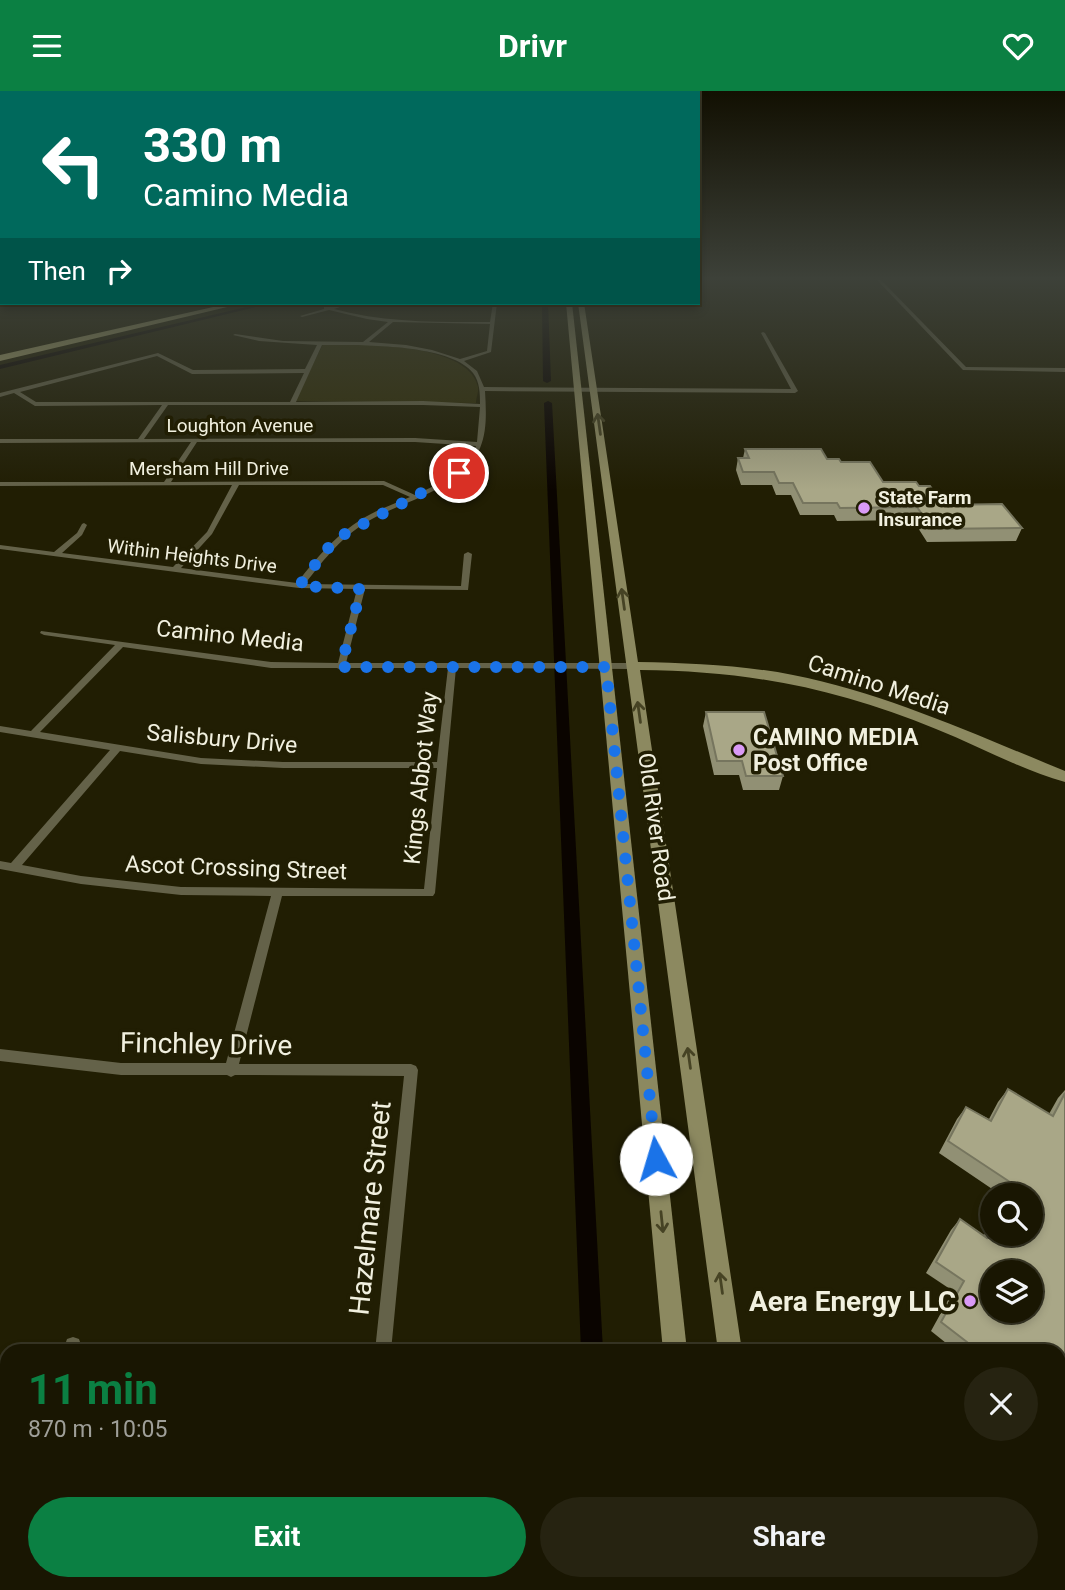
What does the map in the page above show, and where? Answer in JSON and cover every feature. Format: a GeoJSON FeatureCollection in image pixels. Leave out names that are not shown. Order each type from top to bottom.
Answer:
{"type":"FeatureCollection","features":[{"type":"Feature","properties":{"kind":"main road"},"geometry":{"type":"LineString","coordinates":[[0,356],[25,350]]}},
{"type":"Feature","properties":{"kind":"main road"},"geometry":{"type":"LineString","coordinates":[[0,356],[30,350]]}},
{"type":"Feature","properties":{"kind":"main road","name":"Old River Road"},"geometry":{"type":"LineString","coordinates":[[574,350],[674,1344]]}},
{"type":"Feature","properties":{"kind":"main road","name":"Old River Road"},"geometry":{"type":"LineString","coordinates":[[588,350],[729,1344]]}},
{"type":"Feature","properties":{"kind":"main road","name":"Camino Media"},"geometry":{"type":"LineString","coordinates":[[633,666],[727,669],[817,684],[907,712],[1065,777]]}},
{"type":"Feature","properties":{"kind":"street"},"geometry":{"type":"LineString","coordinates":[[292,404],[317,350]]}},
{"type":"Feature","properties":{"kind":"street"},"geometry":{"type":"LineString","coordinates":[[299,586],[327,549],[346,533],[451,478],[474,458],[480,445],[484,406],[484,390],[478,375],[459,361],[424,350]]}},
{"type":"Feature","properties":{"kind":"street"},"geometry":{"type":"LineString","coordinates":[[459,361],[489,350]]}},
{"type":"Feature","properties":{"kind":"street"},"geometry":{"type":"LineString","coordinates":[[484,390],[795,391],[772,350]]}},
{"type":"Feature","properties":{"kind":"street"},"geometry":{"type":"LineString","coordinates":[[948,350],[968,370],[1065,370]]}},
{"type":"Feature","properties":{"kind":"street"},"geometry":{"type":"LineString","coordinates":[[0,395],[158,354],[192,372],[307,372]]}},
{"type":"Feature","properties":{"kind":"street"},"geometry":{"type":"LineString","coordinates":[[15,391],[35,404],[484,406]]}},
{"type":"Feature","properties":{"kind":"street"},"geometry":{"type":"LineString","coordinates":[[139,441],[166,404]]}},
{"type":"Feature","properties":{"kind":"street","name":"Loughton Avenue"},"geometry":{"type":"LineString","coordinates":[[0,441],[415,440],[480,445]]}},
{"type":"Feature","properties":{"kind":"street"},"geometry":{"type":"LineString","coordinates":[[166,484],[195,441]]}},
{"type":"Feature","properties":{"kind":"street"},"geometry":{"type":"LineString","coordinates":[[451,478],[471,484]]}},
{"type":"Feature","properties":{"kind":"street","name":"Mersham Hill Drive"},"geometry":{"type":"LineString","coordinates":[[0,484],[384,483],[415,497]]}},
{"type":"Feature","properties":{"kind":"street"},"geometry":{"type":"LineString","coordinates":[[175,570],[210,533],[236,484]]}},
{"type":"Feature","properties":{"kind":"street"},"geometry":{"type":"LineString","coordinates":[[55,555],[80,534],[83,525]]}},
{"type":"Feature","properties":{"kind":"street","name":"Within Heights Drive"},"geometry":{"type":"LineString","coordinates":[[1,548],[299,586],[361,589],[465,588],[468,554]]}},
{"type":"Feature","properties":{"kind":"street"},"geometry":{"type":"LineString","coordinates":[[341,667],[361,589]]}},
{"type":"Feature","properties":{"kind":"street","name":"Camino Media"},"geometry":{"type":"LineString","coordinates":[[44,633],[271,665],[633,666]]}},
{"type":"Feature","properties":{"kind":"street"},"geometry":{"type":"LineString","coordinates":[[33,734],[121,645]]}},
{"type":"Feature","properties":{"kind":"street","name":"Kings Abbot Way"},"geometry":{"type":"LineString","coordinates":[[429,893],[452,666]]}},
{"type":"Feature","properties":{"kind":"street","name":"Salisbury Drive"},"geometry":{"type":"LineString","coordinates":[[0,729],[242,764],[442,765]]}},
{"type":"Feature","properties":{"kind":"street"},"geometry":{"type":"LineString","coordinates":[[13,867],[117,748]]}},
{"type":"Feature","properties":{"kind":"street","name":"Ascot Crossing Street"},"geometry":{"type":"LineString","coordinates":[[0,865],[136,887],[277,894],[429,893]]}},
{"type":"Feature","properties":{"kind":"street"},"geometry":{"type":"LineString","coordinates":[[232,1071],[277,894]]}},
{"type":"Feature","properties":{"kind":"street","name":"Finchley Drive"},"geometry":{"type":"LineString","coordinates":[[0,1055],[121,1069],[411,1070]]}},
{"type":"Feature","properties":{"kind":"street","name":"Hazelmare Street"},"geometry":{"type":"LineString","coordinates":[[384,1344],[411,1070]]}},
{"type":"Feature","properties":{"kind":"shaded area"},"geometry":{"type":"Polygon","coordinates":[[[320,350],[415,350],[434,354],[455,361],[470,372],[478,387],[476,403],[295,401],[320,350]]]}},
{"type":"Feature","properties":{"kind":"building"},"geometry":{"type":"Polygon","coordinates":[[[745,449],[821,449],[827,459],[870,462],[883,482],[916,482],[919,486],[930,486],[943,505],[1002,504],[1022,528],[932,529],[917,507],[840,508],[837,503],[803,503],[793,483],[779,483],[774,472],[743,472],[738,458],[749,458],[745,449]]]}},
{"type":"Feature","properties":{"kind":"building","name":"CAMINO MEDIA Post Office"},"geometry":{"type":"Polygon","coordinates":[[[706,712],[764,712],[783,776],[746,776],[742,761],[717,761],[706,712]]]}},
{"type":"Feature","properties":{"kind":"building","name":"Aera Energy LLC"},"geometry":{"type":"Polygon","coordinates":[[[1008,1089],[1053,1116],[1065,1093],[1065,1344],[966,1344],[941,1322],[964,1281],[936,1262],[960,1219],[980,1233],[980,1246],[1043,1246],[1043,1183],[1011,1183],[948,1141],[966,1107],[991,1121],[1008,1089]]]}},
{"type":"Feature","properties":{"kind":"waterway"},"geometry":{"type":"LineString","coordinates":[[0,367],[72,350]]}},
{"type":"Feature","properties":{"kind":"waterway"},"geometry":{"type":"LineString","coordinates":[[546,350],[547,381]]}},
{"type":"Feature","properties":{"kind":"waterway"},"geometry":{"type":"LineString","coordinates":[[548,403],[592,1344]]}},
{"type":"Feature","properties":{"kind":"place","name":"State Farm Insurance"},"geometry":{"type":"Point","coordinates":[864,508]}},
{"type":"Feature","properties":{"kind":"place","name":"CAMINO MEDIA Post Office"},"geometry":{"type":"Point","coordinates":[739,750]}},
{"type":"Feature","properties":{"kind":"place","name":"Aera Energy LLC"},"geometry":{"type":"Point","coordinates":[970,1301]}},
{"type":"Feature","properties":{"kind":"route"},"geometry":{"type":"LineString","coordinates":[[459,473],[371,517],[346,533],[327,549],[299,586],[361,589],[341,667],[606,667],[656,1159]]}}]}
